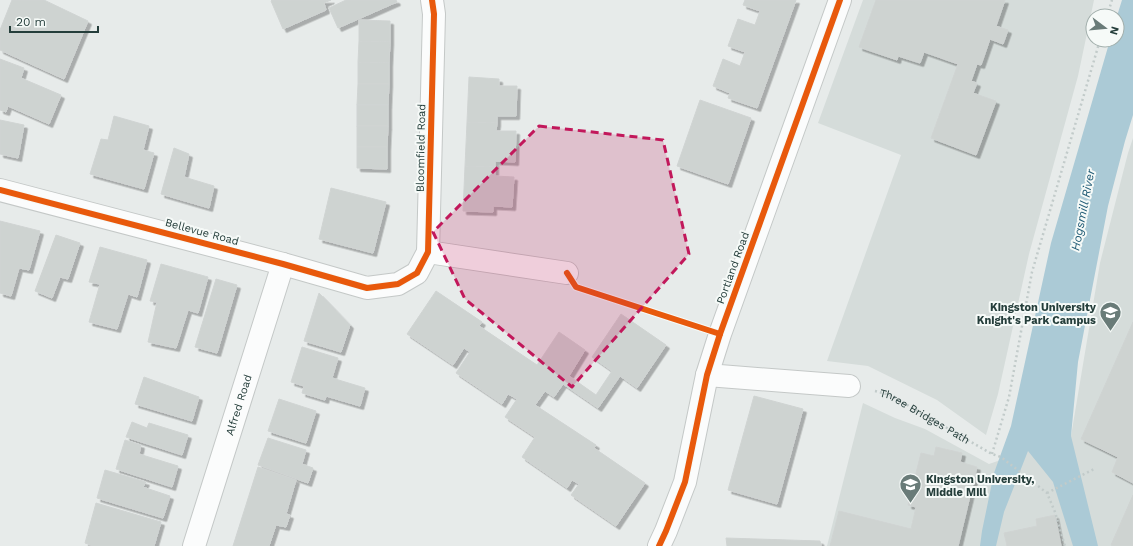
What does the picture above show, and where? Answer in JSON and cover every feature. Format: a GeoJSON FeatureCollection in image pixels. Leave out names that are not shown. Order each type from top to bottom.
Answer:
{"type":"FeatureCollection","features":[{"type":"Feature","properties":{"kind":"street","name":"Bloomfield Road"},"geometry":{"type":"LineString","coordinates":[[398,284],[417,273],[428,252],[434,14],[432,0]]}},
{"type":"Feature","properties":{"kind":"street","name":"Portland Road"},"geometry":{"type":"LineString","coordinates":[[659,546],[685,482],[707,376],[722,327],[840,0]]}},
{"type":"Feature","properties":{"kind":"street","name":"Bellevue Road"},"geometry":{"type":"LineString","coordinates":[[0,190],[283,264],[367,288],[398,284]]}},
{"type":"Feature","properties":{"kind":"street"},"geometry":{"type":"LineString","coordinates":[[428,252],[567,273]]}},
{"type":"Feature","properties":{"kind":"street","name":"Alfred Road"},"geometry":{"type":"LineString","coordinates":[[194,546],[283,264]]}},
{"type":"Feature","properties":{"kind":"street"},"geometry":{"type":"LineString","coordinates":[[707,376],[849,386]]}},
{"type":"Feature","properties":{"kind":"path"},"geometry":{"type":"LineString","coordinates":[[992,454],[1009,397],[1032,272],[1098,48]]}},
{"type":"Feature","properties":{"kind":"path"},"geometry":{"type":"LineString","coordinates":[[1047,493],[1096,468]]}},
{"type":"Feature","properties":{"kind":"highlighted area"},"geometry":{"type":"Polygon","coordinates":[[[539,126],[663,140],[689,254],[572,387],[465,299],[433,232],[539,126]]]}},
{"type":"Feature","properties":{"kind":"shaded area"},"geometry":{"type":"Polygon","coordinates":[[[863,0],[1094,0],[1092,8],[1085,8],[1085,43],[1078,76],[1029,254],[998,394],[986,435],[937,400],[868,366],[827,361],[901,155],[818,123],[863,0]]]}},
{"type":"Feature","properties":{"kind":"shaded area","name":"Kingston University Knight's Park Campus"},"geometry":{"type":"Polygon","coordinates":[[[1133,138],[1133,546],[827,546],[863,403],[895,418],[925,429],[989,464],[1071,436],[1100,263],[1133,138]]]}},
{"type":"Feature","properties":{"kind":"water","name":"Hogsmill River"},"geometry":{"type":"Polygon","coordinates":[[[1122,0],[1133,0],[1133,115],[1108,206],[1078,362],[1071,436],[1098,546],[1073,546],[1053,482],[1028,451],[1004,512],[996,546],[980,546],[994,473],[1011,426],[1051,243],[1108,48],[1125,48],[1125,8],[1120,8],[1122,0]]]}},
{"type":"Feature","properties":{"kind":"building"},"geometry":{"type":"Polygon","coordinates":[[[12,0],[44,0],[88,21],[64,79],[0,50],[0,30],[12,0]]]}},
{"type":"Feature","properties":{"kind":"building"},"geometry":{"type":"Polygon","coordinates":[[[331,0],[324,3],[326,10],[283,29],[271,1],[331,0]]]}},
{"type":"Feature","properties":{"kind":"building"},"geometry":{"type":"Polygon","coordinates":[[[346,0],[396,0],[397,2],[338,28],[329,8],[346,0]]]}},
{"type":"Feature","properties":{"kind":"building"},"geometry":{"type":"Polygon","coordinates":[[[745,0],[796,0],[757,108],[728,98],[730,93],[713,86],[723,59],[740,66],[745,52],[728,46],[738,19],[755,25],[760,11],[743,5],[745,0]]]}},
{"type":"Feature","properties":{"kind":"building"},"geometry":{"type":"Polygon","coordinates":[[[876,0],[1005,0],[996,26],[1008,30],[1003,44],[990,39],[981,65],[977,64],[971,81],[977,83],[973,93],[996,101],[976,155],[931,138],[958,64],[924,52],[920,63],[898,56],[897,60],[859,47],[876,0]]]}},
{"type":"Feature","properties":{"kind":"building"},"geometry":{"type":"Polygon","coordinates":[[[359,20],[390,21],[390,42],[359,41],[359,20]]]}},
{"type":"Feature","properties":{"kind":"building"},"geometry":{"type":"Polygon","coordinates":[[[359,41],[390,42],[389,63],[358,62],[359,41]]]}},
{"type":"Feature","properties":{"kind":"building"},"geometry":{"type":"Polygon","coordinates":[[[0,59],[24,68],[21,78],[61,95],[49,124],[8,106],[6,112],[0,110],[0,59]]]}},
{"type":"Feature","properties":{"kind":"building"},"geometry":{"type":"Polygon","coordinates":[[[358,62],[389,63],[389,84],[358,84],[358,62]]]}},
{"type":"Feature","properties":{"kind":"building"},"geometry":{"type":"Polygon","coordinates":[[[469,77],[499,79],[499,86],[517,86],[516,116],[497,116],[497,123],[467,122],[469,77]]]}},
{"type":"Feature","properties":{"kind":"building"},"geometry":{"type":"Polygon","coordinates":[[[358,84],[389,84],[388,105],[357,105],[358,84]]]}},
{"type":"Feature","properties":{"kind":"building"},"geometry":{"type":"Polygon","coordinates":[[[700,100],[751,118],[728,184],[677,166],[700,100]]]}},
{"type":"Feature","properties":{"kind":"building"},"geometry":{"type":"Polygon","coordinates":[[[357,105],[388,105],[388,126],[357,126],[357,105]]]}},
{"type":"Feature","properties":{"kind":"building"},"geometry":{"type":"Polygon","coordinates":[[[114,116],[149,126],[143,150],[154,153],[144,189],[90,174],[101,139],[108,140],[114,116]]]}},
{"type":"Feature","properties":{"kind":"building"},"geometry":{"type":"Polygon","coordinates":[[[0,120],[24,125],[18,158],[0,154],[0,120]]]}},
{"type":"Feature","properties":{"kind":"building"},"geometry":{"type":"Polygon","coordinates":[[[467,122],[497,123],[496,131],[516,131],[515,162],[495,161],[495,167],[465,166],[467,122]]]}},
{"type":"Feature","properties":{"kind":"building"},"geometry":{"type":"Polygon","coordinates":[[[357,126],[388,126],[387,147],[357,147],[357,126]]]}},
{"type":"Feature","properties":{"kind":"building"},"geometry":{"type":"Polygon","coordinates":[[[357,147],[387,147],[387,169],[357,168],[357,147]]]}},
{"type":"Feature","properties":{"kind":"building"},"geometry":{"type":"Polygon","coordinates":[[[174,148],[189,154],[184,177],[214,186],[209,208],[161,194],[174,148]]]}},
{"type":"Feature","properties":{"kind":"building"},"geometry":{"type":"Polygon","coordinates":[[[465,166],[495,167],[495,176],[514,177],[512,207],[493,206],[493,212],[463,211],[465,166]]]}},
{"type":"Feature","properties":{"kind":"building"},"geometry":{"type":"Polygon","coordinates":[[[331,188],[386,202],[373,253],[319,239],[331,188]]]}},
{"type":"Feature","properties":{"kind":"building"},"geometry":{"type":"Polygon","coordinates":[[[0,221],[40,231],[29,270],[19,268],[11,296],[0,293],[0,221]]]}},
{"type":"Feature","properties":{"kind":"building"},"geometry":{"type":"Polygon","coordinates":[[[56,235],[80,243],[68,279],[60,277],[52,298],[35,291],[56,235]]]}},
{"type":"Feature","properties":{"kind":"building"},"geometry":{"type":"Polygon","coordinates":[[[100,247],[147,260],[137,297],[128,294],[117,329],[89,322],[100,284],[89,282],[100,247]]]}},
{"type":"Feature","properties":{"kind":"building"},"geometry":{"type":"Polygon","coordinates":[[[161,264],[208,277],[198,313],[188,310],[176,348],[148,342],[157,302],[150,301],[161,264]]]}},
{"type":"Feature","properties":{"kind":"building"},"geometry":{"type":"Polygon","coordinates":[[[216,279],[237,285],[217,353],[195,347],[216,279]]]}},
{"type":"Feature","properties":{"kind":"building"},"geometry":{"type":"Polygon","coordinates":[[[436,291],[482,322],[479,326],[537,365],[559,332],[585,350],[569,376],[596,395],[612,371],[592,357],[621,314],[666,345],[637,388],[620,376],[598,408],[563,384],[554,397],[545,391],[535,405],[596,445],[594,448],[645,483],[616,526],[571,495],[579,484],[572,480],[567,488],[522,457],[535,437],[505,417],[517,399],[508,394],[502,404],[456,373],[470,352],[464,348],[453,365],[407,334],[436,291]]]}},
{"type":"Feature","properties":{"kind":"building"},"geometry":{"type":"Polygon","coordinates":[[[319,293],[350,325],[341,352],[304,341],[319,293]]]}},
{"type":"Feature","properties":{"kind":"building"},"geometry":{"type":"Polygon","coordinates":[[[1133,322],[1133,483],[1112,472],[1118,457],[1081,439],[1133,322]]]}},
{"type":"Feature","properties":{"kind":"building"},"geometry":{"type":"Polygon","coordinates":[[[302,347],[338,358],[332,378],[365,388],[360,406],[326,396],[325,400],[302,393],[304,386],[291,382],[302,347]]]}},
{"type":"Feature","properties":{"kind":"building"},"geometry":{"type":"Polygon","coordinates":[[[144,377],[199,397],[192,421],[135,404],[144,377]]]}},
{"type":"Feature","properties":{"kind":"building"},"geometry":{"type":"Polygon","coordinates":[[[754,396],[803,409],[777,504],[728,490],[754,396]]]}},
{"type":"Feature","properties":{"kind":"building"},"geometry":{"type":"Polygon","coordinates":[[[279,399],[316,411],[306,443],[268,431],[279,399]]]}},
{"type":"Feature","properties":{"kind":"building"},"geometry":{"type":"Polygon","coordinates":[[[132,422],[147,428],[149,423],[188,435],[182,455],[126,437],[132,422]]]}},
{"type":"Feature","properties":{"kind":"building"},"geometry":{"type":"Polygon","coordinates":[[[268,438],[306,450],[302,464],[313,468],[308,483],[258,465],[268,438]]]}},
{"type":"Feature","properties":{"kind":"building"},"geometry":{"type":"Polygon","coordinates":[[[125,440],[141,445],[139,454],[178,466],[172,487],[116,469],[125,440]]]}},
{"type":"Feature","properties":{"kind":"building"},"geometry":{"type":"Polygon","coordinates":[[[936,447],[962,453],[960,462],[977,467],[958,546],[830,546],[839,511],[911,529],[916,507],[908,505],[921,453],[934,456],[936,447]]]}},
{"type":"Feature","properties":{"kind":"building"},"geometry":{"type":"Polygon","coordinates":[[[258,467],[296,480],[286,514],[290,515],[286,527],[276,525],[269,546],[233,546],[258,467]]]}},
{"type":"Feature","properties":{"kind":"building"},"geometry":{"type":"Polygon","coordinates":[[[105,470],[146,482],[143,487],[170,496],[163,518],[97,498],[105,470]]]}},
{"type":"Feature","properties":{"kind":"building"},"geometry":{"type":"Polygon","coordinates":[[[1133,495],[1133,546],[1111,545],[1133,495]]]}},
{"type":"Feature","properties":{"kind":"building"},"geometry":{"type":"Polygon","coordinates":[[[96,503],[161,522],[154,546],[93,546],[85,543],[96,503]]]}},
{"type":"Feature","properties":{"kind":"building"},"geometry":{"type":"Polygon","coordinates":[[[1055,515],[1061,546],[1007,546],[1004,533],[1037,526],[1036,519],[1055,515]]]}},
{"type":"Feature","properties":{"kind":"building"},"geometry":{"type":"Polygon","coordinates":[[[726,538],[820,541],[821,546],[727,546],[726,538]]]}},
{"type":"Feature","properties":{"kind":"cycle path"},"geometry":{"type":"LineString","coordinates":[[0,190],[283,264],[367,288],[398,284],[417,273],[428,252],[434,14],[432,0]]}},
{"type":"Feature","properties":{"kind":"cycle path"},"geometry":{"type":"LineString","coordinates":[[659,546],[685,482],[707,375],[720,334],[840,0]]}},
{"type":"Feature","properties":{"kind":"cycle path"},"geometry":{"type":"LineString","coordinates":[[567,273],[576,287],[720,334]]}},
{"type":"Feature","properties":{"kind":"place","name":"Kingston University Knight's Park Campus"},"geometry":{"type":"Point","coordinates":[1111,332]}},
{"type":"Feature","properties":{"kind":"place","name":"Kingston University, Middle Mill"},"geometry":{"type":"Point","coordinates":[910,504]}}]}
